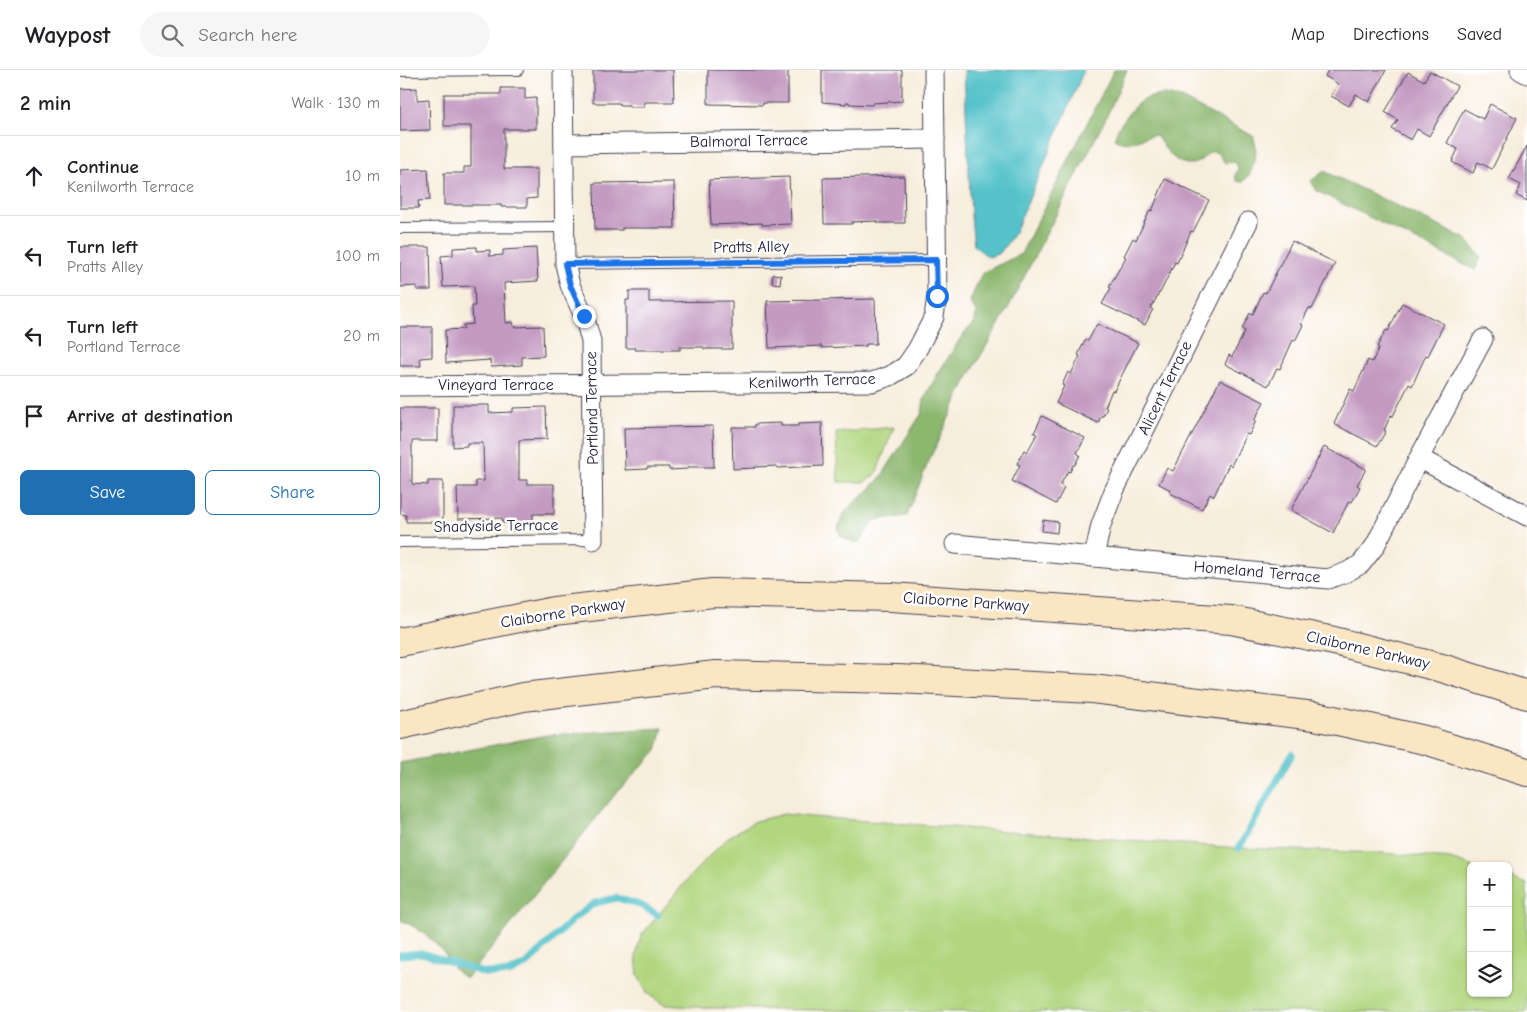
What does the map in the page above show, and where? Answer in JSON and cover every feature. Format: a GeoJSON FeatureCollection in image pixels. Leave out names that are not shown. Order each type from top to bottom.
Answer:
{"type":"FeatureCollection","features":[{"type":"Feature","properties":{"kind":"main road","name":"Claiborne Parkway"},"geometry":{"type":"LineString","coordinates":[[400,642],[554,611],[714,593],[891,596],[1231,620],[1334,641],[1442,668],[1527,695]]}},
{"type":"Feature","properties":{"kind":"main road"},"geometry":{"type":"LineString","coordinates":[[400,725],[523,696],[716,675],[898,679],[1092,689],[1314,716],[1425,740],[1527,772]]}},
{"type":"Feature","properties":{"kind":"street","name":"Portland Terrace"},"geometry":{"type":"LineString","coordinates":[[563,70],[565,264],[570,285],[584,316],[591,341],[593,540]]}},
{"type":"Feature","properties":{"kind":"street","name":"Kenilworth Terrace"},"geometry":{"type":"LineString","coordinates":[[592,385],[872,382],[890,376],[906,366],[917,350],[934,317],[937,296],[934,70]]}},
{"type":"Feature","properties":{"kind":"street"},"geometry":{"type":"LineString","coordinates":[[1520,70],[1527,74]]}},
{"type":"Feature","properties":{"kind":"street","name":"Balmoral Terrace"},"geometry":{"type":"LineString","coordinates":[[564,144],[935,139]]}},
{"type":"Feature","properties":{"kind":"street","name":"Alicent Terrace"},"geometry":{"type":"LineString","coordinates":[[1094,557],[1101,525],[1114,491],[1248,222]]}},
{"type":"Feature","properties":{"kind":"street","name":"Homeland Terrace"},"geometry":{"type":"LineString","coordinates":[[955,544],[1328,579],[1347,572],[1361,564],[1375,546],[1419,458],[1483,339]]}},
{"type":"Feature","properties":{"kind":"street","name":"Vineyard Terrace"},"geometry":{"type":"LineString","coordinates":[[400,386],[592,385]]}},
{"type":"Feature","properties":{"kind":"street"},"geometry":{"type":"LineString","coordinates":[[1419,458],[1527,516]]}},
{"type":"Feature","properties":{"kind":"lane"},"geometry":{"type":"LineString","coordinates":[[400,71],[518,70]]}},
{"type":"Feature","properties":{"kind":"lane"},"geometry":{"type":"LineString","coordinates":[[400,228],[564,227]]}},
{"type":"Feature","properties":{"kind":"lane","name":"Pratts Alley"},"geometry":{"type":"LineString","coordinates":[[565,264],[936,260]]}},
{"type":"Feature","properties":{"kind":"lane","name":"Shadyside Terrace"},"geometry":{"type":"LineString","coordinates":[[400,542],[593,540]]}},
{"type":"Feature","properties":{"kind":"green space"},"geometry":{"type":"Polygon","coordinates":[[[1114,70],[1127,70],[1106,118],[1007,310],[964,385],[927,465],[907,516],[874,520],[860,542],[843,538],[838,529],[842,517],[848,508],[881,477],[922,413],[924,399],[937,375],[960,339],[975,321],[976,312],[970,301],[981,275],[1021,254],[1114,70]]]}},
{"type":"Feature","properties":{"kind":"green space"},"geometry":{"type":"Polygon","coordinates":[[[1164,95],[1181,98],[1253,136],[1256,148],[1255,161],[1250,173],[1242,182],[1237,181],[1235,176],[1238,169],[1237,165],[1234,162],[1225,163],[1215,152],[1208,153],[1197,163],[1185,164],[1179,162],[1170,154],[1156,135],[1124,143],[1115,138],[1119,126],[1136,105],[1150,97],[1164,95]]]}},
{"type":"Feature","properties":{"kind":"green space"},"geometry":{"type":"Polygon","coordinates":[[[1324,171],[1466,239],[1481,257],[1475,270],[1317,191],[1311,181],[1324,171]]]}},
{"type":"Feature","properties":{"kind":"green space"},"geometry":{"type":"Polygon","coordinates":[[[894,427],[876,474],[865,482],[838,482],[836,433],[894,427]]]}},
{"type":"Feature","properties":{"kind":"green space"},"geometry":{"type":"Polygon","coordinates":[[[663,728],[657,750],[617,792],[467,978],[456,970],[444,953],[429,938],[418,929],[400,920],[400,763],[547,735],[663,728]]]}},
{"type":"Feature","properties":{"kind":"green space"},"geometry":{"type":"Polygon","coordinates":[[[784,814],[1239,848],[1381,853],[1450,859],[1467,864],[1467,997],[1512,997],[1512,878],[1527,884],[1527,1012],[923,1012],[709,1008],[664,1005],[648,994],[638,976],[636,956],[641,936],[691,875],[727,838],[755,821],[784,814]]]}},
{"type":"Feature","properties":{"kind":"water"},"geometry":{"type":"Polygon","coordinates":[[[964,70],[1084,70],[1015,232],[1000,253],[989,257],[974,246],[964,70]]]}},
{"type":"Feature","properties":{"kind":"building"},"geometry":{"type":"Polygon","coordinates":[[[593,70],[673,70],[674,102],[644,102],[644,107],[629,107],[629,105],[620,105],[619,103],[593,103],[593,70]]]}},
{"type":"Feature","properties":{"kind":"building"},"geometry":{"type":"Polygon","coordinates":[[[708,70],[788,70],[788,103],[763,103],[763,105],[708,104],[708,70]]]}},
{"type":"Feature","properties":{"kind":"building"},"geometry":{"type":"Polygon","coordinates":[[[822,70],[902,70],[902,101],[873,103],[872,105],[849,104],[849,102],[846,102],[846,104],[822,102],[822,70]]]}},
{"type":"Feature","properties":{"kind":"building"},"geometry":{"type":"Polygon","coordinates":[[[1328,70],[1386,70],[1369,102],[1356,94],[1349,106],[1331,96],[1338,84],[1325,76],[1328,70]]]}},
{"type":"Feature","properties":{"kind":"building"},"geometry":{"type":"Polygon","coordinates":[[[1430,71],[1457,86],[1429,136],[1417,129],[1411,140],[1392,129],[1398,120],[1385,112],[1408,72],[1424,81],[1430,71]]]}},
{"type":"Feature","properties":{"kind":"building"},"geometry":{"type":"Polygon","coordinates":[[[417,88],[417,100],[429,99],[430,130],[400,131],[400,89],[417,88]]]}},
{"type":"Feature","properties":{"kind":"building"},"geometry":{"type":"Polygon","coordinates":[[[501,88],[525,88],[525,99],[536,98],[536,129],[504,129],[504,169],[537,169],[537,198],[527,199],[527,207],[444,205],[444,173],[464,173],[464,167],[471,167],[471,126],[444,126],[444,94],[501,94],[501,88]]]}},
{"type":"Feature","properties":{"kind":"building"},"geometry":{"type":"Polygon","coordinates":[[[1490,104],[1517,118],[1492,169],[1478,162],[1473,173],[1452,162],[1458,149],[1447,143],[1464,109],[1483,119],[1490,104]]]}},
{"type":"Feature","properties":{"kind":"building"},"geometry":{"type":"Polygon","coordinates":[[[1527,146],[1527,201],[1516,195],[1521,185],[1509,179],[1527,146]]]}},
{"type":"Feature","properties":{"kind":"building"},"geometry":{"type":"Polygon","coordinates":[[[428,169],[430,200],[418,201],[419,208],[400,208],[400,170],[428,169]]]}},
{"type":"Feature","properties":{"kind":"building"},"geometry":{"type":"Polygon","coordinates":[[[904,176],[905,223],[878,223],[877,221],[852,222],[852,224],[824,224],[823,178],[904,176]]]}},
{"type":"Feature","properties":{"kind":"building"},"geometry":{"type":"Polygon","coordinates":[[[789,177],[791,224],[711,225],[709,180],[789,177]]]}},
{"type":"Feature","properties":{"kind":"building"},"geometry":{"type":"Polygon","coordinates":[[[1165,179],[1209,200],[1193,232],[1191,231],[1177,263],[1175,262],[1151,308],[1153,309],[1145,325],[1102,304],[1126,257],[1124,256],[1133,238],[1136,240],[1150,210],[1152,211],[1165,179]]]}},
{"type":"Feature","properties":{"kind":"building"},"geometry":{"type":"Polygon","coordinates":[[[674,182],[675,228],[595,230],[594,183],[674,182]]]}},
{"type":"Feature","properties":{"kind":"building"},"geometry":{"type":"Polygon","coordinates":[[[1292,241],[1335,263],[1312,309],[1309,308],[1301,324],[1303,325],[1295,341],[1293,340],[1280,369],[1277,368],[1268,386],[1225,364],[1229,355],[1232,357],[1245,331],[1242,329],[1250,313],[1253,314],[1263,292],[1266,293],[1292,241]]]}},
{"type":"Feature","properties":{"kind":"building"},"geometry":{"type":"Polygon","coordinates":[[[400,247],[430,247],[431,290],[417,290],[417,286],[400,287],[400,247]]]}},
{"type":"Feature","properties":{"kind":"building"},"geometry":{"type":"Polygon","coordinates":[[[477,247],[477,251],[490,250],[490,256],[503,255],[503,250],[536,248],[538,281],[504,283],[506,323],[513,322],[514,327],[543,326],[544,356],[522,357],[522,365],[491,367],[490,360],[446,363],[445,330],[464,329],[463,325],[473,324],[472,306],[475,306],[474,286],[443,287],[441,256],[453,255],[453,248],[477,247]]]}},
{"type":"Feature","properties":{"kind":"building"},"geometry":{"type":"Polygon","coordinates":[[[773,274],[781,275],[780,284],[772,283],[773,274]]]}},
{"type":"Feature","properties":{"kind":"building"},"geometry":{"type":"Polygon","coordinates":[[[629,291],[649,291],[649,302],[732,301],[732,349],[680,347],[680,350],[635,350],[635,348],[626,348],[626,300],[629,300],[629,291]]]}},
{"type":"Feature","properties":{"kind":"building"},"geometry":{"type":"Polygon","coordinates":[[[875,299],[876,344],[822,348],[822,346],[769,348],[767,301],[875,299]]]}},
{"type":"Feature","properties":{"kind":"building"},"geometry":{"type":"Polygon","coordinates":[[[1402,303],[1444,324],[1428,356],[1426,355],[1412,386],[1409,384],[1393,416],[1391,415],[1384,430],[1386,431],[1377,446],[1334,424],[1350,389],[1354,391],[1368,360],[1372,362],[1379,348],[1377,347],[1386,330],[1388,331],[1402,303]]]}},
{"type":"Feature","properties":{"kind":"building"},"geometry":{"type":"Polygon","coordinates":[[[1097,324],[1138,343],[1114,391],[1112,390],[1105,407],[1107,408],[1098,423],[1056,403],[1068,372],[1071,374],[1085,340],[1088,341],[1097,324]]]}},
{"type":"Feature","properties":{"kind":"building"},"geometry":{"type":"Polygon","coordinates":[[[400,327],[432,327],[432,357],[420,358],[421,366],[400,366],[400,327]]]}},
{"type":"Feature","properties":{"kind":"building"},"geometry":{"type":"Polygon","coordinates":[[[1220,380],[1264,402],[1249,435],[1246,434],[1214,496],[1210,494],[1202,509],[1170,493],[1171,490],[1159,484],[1167,468],[1173,471],[1220,380]]]}},
{"type":"Feature","properties":{"kind":"building"},"geometry":{"type":"Polygon","coordinates":[[[453,405],[489,405],[489,413],[513,412],[513,408],[546,407],[547,439],[519,440],[519,480],[527,480],[527,484],[554,484],[554,514],[533,514],[533,523],[503,523],[502,518],[458,519],[457,487],[476,487],[476,481],[484,481],[483,443],[467,443],[467,446],[453,447],[453,405]]]}},
{"type":"Feature","properties":{"kind":"building"},"geometry":{"type":"Polygon","coordinates":[[[400,408],[438,408],[438,441],[412,441],[412,484],[428,485],[428,481],[443,481],[443,522],[406,522],[406,515],[400,514],[400,408]]]}},
{"type":"Feature","properties":{"kind":"building"},"geometry":{"type":"Polygon","coordinates":[[[1042,416],[1085,438],[1077,453],[1080,455],[1075,465],[1073,465],[1070,472],[1068,471],[1060,485],[1064,488],[1056,504],[1012,481],[1020,465],[1017,464],[1024,450],[1027,452],[1037,434],[1034,433],[1042,416]]]}},
{"type":"Feature","properties":{"kind":"building"},"geometry":{"type":"Polygon","coordinates":[[[781,423],[781,426],[798,426],[798,424],[822,423],[823,466],[777,468],[777,466],[733,469],[732,427],[755,427],[755,424],[781,423]]]}},
{"type":"Feature","properties":{"kind":"building"},"geometry":{"type":"Polygon","coordinates":[[[713,426],[714,467],[688,467],[688,469],[669,470],[669,467],[647,467],[647,469],[625,470],[624,428],[713,426]]]}},
{"type":"Feature","properties":{"kind":"building"},"geometry":{"type":"Polygon","coordinates":[[[1324,447],[1366,469],[1357,485],[1360,487],[1352,502],[1349,501],[1333,533],[1291,510],[1324,447]]]}},
{"type":"Feature","properties":{"kind":"building"},"geometry":{"type":"Polygon","coordinates":[[[1043,520],[1058,522],[1057,533],[1042,531],[1043,520]]]}},
{"type":"Feature","properties":{"kind":"waterway"},"geometry":{"type":"LineString","coordinates":[[1239,848],[1292,754]]}},
{"type":"Feature","properties":{"kind":"waterway"},"geometry":{"type":"LineString","coordinates":[[400,955],[422,953],[484,973],[509,973],[527,964],[573,919],[595,903],[617,898],[640,905],[658,915]]}},
{"type":"Feature","properties":{"kind":"route"},"geometry":{"type":"LineString","coordinates":[[584,316],[570,285],[565,264],[936,260],[937,296]]}}]}
